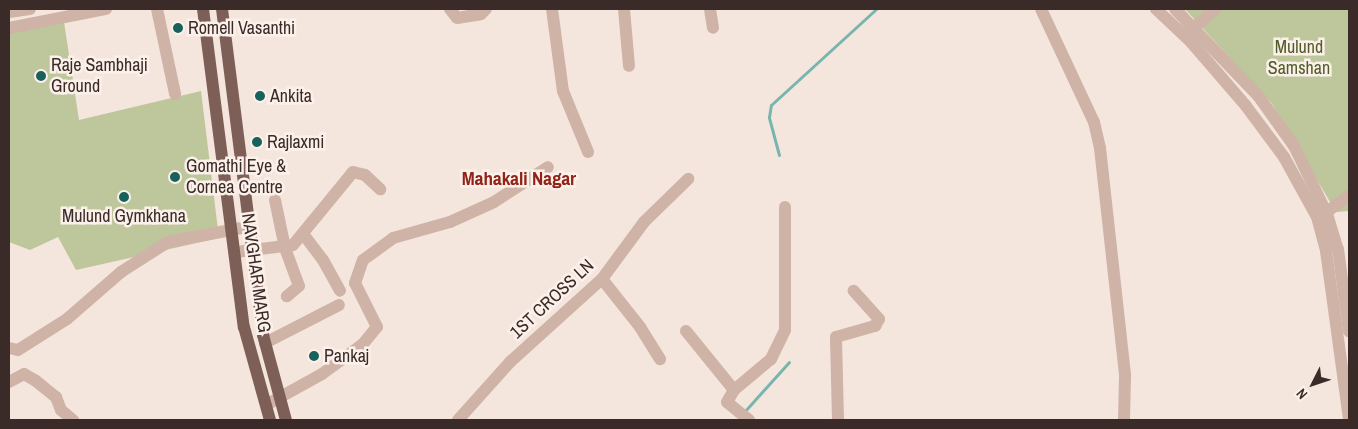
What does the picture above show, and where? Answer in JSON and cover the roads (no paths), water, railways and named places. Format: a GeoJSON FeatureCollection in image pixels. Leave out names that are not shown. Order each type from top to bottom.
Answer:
{"type":"FeatureCollection","features":[{"type":"Feature","properties":{"kind":"main road","name":"NAVGHAR MARG"},"geometry":{"type":"LineString","coordinates":[[203,9],[236,252],[244,327],[270,420]]}},
{"type":"Feature","properties":{"kind":"main road"},"geometry":{"type":"LineString","coordinates":[[222,9],[247,227],[265,342],[286,420]]}},
{"type":"Feature","properties":{"kind":"main road"},"geometry":{"type":"LineString","coordinates":[[215,99],[232,97]]}},
{"type":"Feature","properties":{"kind":"main road"},"geometry":{"type":"LineString","coordinates":[[227,190],[243,189]]}},
{"type":"Feature","properties":{"kind":"street"},"geometry":{"type":"LineString","coordinates":[[9,12],[29,9],[31,24]]}},
{"type":"Feature","properties":{"kind":"street"},"geometry":{"type":"LineString","coordinates":[[9,28],[106,9]]}},
{"type":"Feature","properties":{"kind":"street"},"geometry":{"type":"LineString","coordinates":[[157,9],[175,94]]}},
{"type":"Feature","properties":{"kind":"street"},"geometry":{"type":"LineString","coordinates":[[450,9],[457,18],[481,14],[486,9]]}},
{"type":"Feature","properties":{"kind":"street"},"geometry":{"type":"LineString","coordinates":[[552,9],[563,91],[588,152]]}},
{"type":"Feature","properties":{"kind":"street"},"geometry":{"type":"LineString","coordinates":[[624,9],[629,66]]}},
{"type":"Feature","properties":{"kind":"street"},"geometry":{"type":"LineString","coordinates":[[710,9],[713,28]]}},
{"type":"Feature","properties":{"kind":"street"},"geometry":{"type":"LineString","coordinates":[[1041,9],[1094,122],[1100,148],[1124,367],[1124,420]]}},
{"type":"Feature","properties":{"kind":"street"},"geometry":{"type":"LineString","coordinates":[[1156,9],[1184,36],[1246,106],[1284,157],[1322,216],[1349,419]]}},
{"type":"Feature","properties":{"kind":"street"},"geometry":{"type":"LineString","coordinates":[[1175,9],[1259,97],[1294,146],[1322,216],[1338,249],[1349,331]]}},
{"type":"Feature","properties":{"kind":"street"},"geometry":{"type":"LineString","coordinates":[[1184,36],[1215,9]]}},
{"type":"Feature","properties":{"kind":"street"},"geometry":{"type":"LineString","coordinates":[[1218,73],[1228,64]]}},
{"type":"Feature","properties":{"kind":"street"},"geometry":{"type":"LineString","coordinates":[[1246,106],[1259,97]]}},
{"type":"Feature","properties":{"kind":"street"},"geometry":{"type":"LineString","coordinates":[[266,405],[280,399],[363,344],[377,327],[354,283],[362,260],[393,238],[450,222],[494,202],[548,167]]}},
{"type":"Feature","properties":{"kind":"street"},"geometry":{"type":"LineString","coordinates":[[236,252],[251,249],[285,248],[293,245],[304,235],[353,172],[364,174],[380,188]]}},
{"type":"Feature","properties":{"kind":"street","name":"1ST CROSS LN"},"geometry":{"type":"LineString","coordinates":[[458,420],[510,362],[602,278],[644,222],[688,179]]}},
{"type":"Feature","properties":{"kind":"street"},"geometry":{"type":"LineString","coordinates":[[1322,216],[1349,196]]}},
{"type":"Feature","properties":{"kind":"street"},"geometry":{"type":"LineString","coordinates":[[275,200],[285,248],[299,286],[287,296]]}},
{"type":"Feature","properties":{"kind":"street"},"geometry":{"type":"LineString","coordinates":[[749,420],[727,402],[734,390],[771,359],[785,330],[785,207]]}},
{"type":"Feature","properties":{"kind":"street"},"geometry":{"type":"LineString","coordinates":[[9,348],[18,350],[67,319],[121,272],[168,242],[247,227]]}},
{"type":"Feature","properties":{"kind":"street"},"geometry":{"type":"LineString","coordinates":[[304,235],[323,260],[340,291]]}},
{"type":"Feature","properties":{"kind":"street"},"geometry":{"type":"LineString","coordinates":[[602,278],[640,327],[660,359]]}},
{"type":"Feature","properties":{"kind":"street"},"geometry":{"type":"LineString","coordinates":[[838,420],[836,337],[876,326],[879,319],[854,292]]}},
{"type":"Feature","properties":{"kind":"street"},"geometry":{"type":"LineString","coordinates":[[265,342],[339,305]]}},
{"type":"Feature","properties":{"kind":"street"},"geometry":{"type":"LineString","coordinates":[[686,331],[734,390]]}},
{"type":"Feature","properties":{"kind":"street"},"geometry":{"type":"LineString","coordinates":[[9,382],[24,374],[36,381],[56,397],[61,410],[73,420]]}},
{"type":"Feature","properties":{"kind":"waterway"},"geometry":{"type":"LineString","coordinates":[[779,155],[769,117],[771,105],[876,9]]}},
{"type":"Feature","properties":{"kind":"waterway"},"geometry":{"type":"LineString","coordinates":[[744,412],[789,362]]}},
{"type":"Feature","properties":{"kind":"place","name":"Romell Vasanthi"},"geometry":{"type":"Point","coordinates":[178,28]}},
{"type":"Feature","properties":{"kind":"place","name":"Raje Sambhaji Ground"},"geometry":{"type":"Point","coordinates":[41,76]}},
{"type":"Feature","properties":{"kind":"place","name":"Ankita"},"geometry":{"type":"Point","coordinates":[260,96]}},
{"type":"Feature","properties":{"kind":"place","name":"Rajlaxmi"},"geometry":{"type":"Point","coordinates":[257,142]}},
{"type":"Feature","properties":{"kind":"place","name":"Gomathi Eye & Cornea Centre"},"geometry":{"type":"Point","coordinates":[175,177]}},
{"type":"Feature","properties":{"kind":"place","name":"Mulund Gymkhana"},"geometry":{"type":"Point","coordinates":[124,197]}},
{"type":"Feature","properties":{"kind":"place","name":"Pankaj"},"geometry":{"type":"Point","coordinates":[314,356]}},
{"type":"Feature","properties":{"kind":"district","name":"Mahakali Nagar"},"geometry":{"type":"Point","coordinates":[519,179]}},
{"type":"Feature","properties":{"kind":"park label","name":"Mulund Samshan"},"geometry":{"type":"Point","coordinates":[1299,58]}}]}
